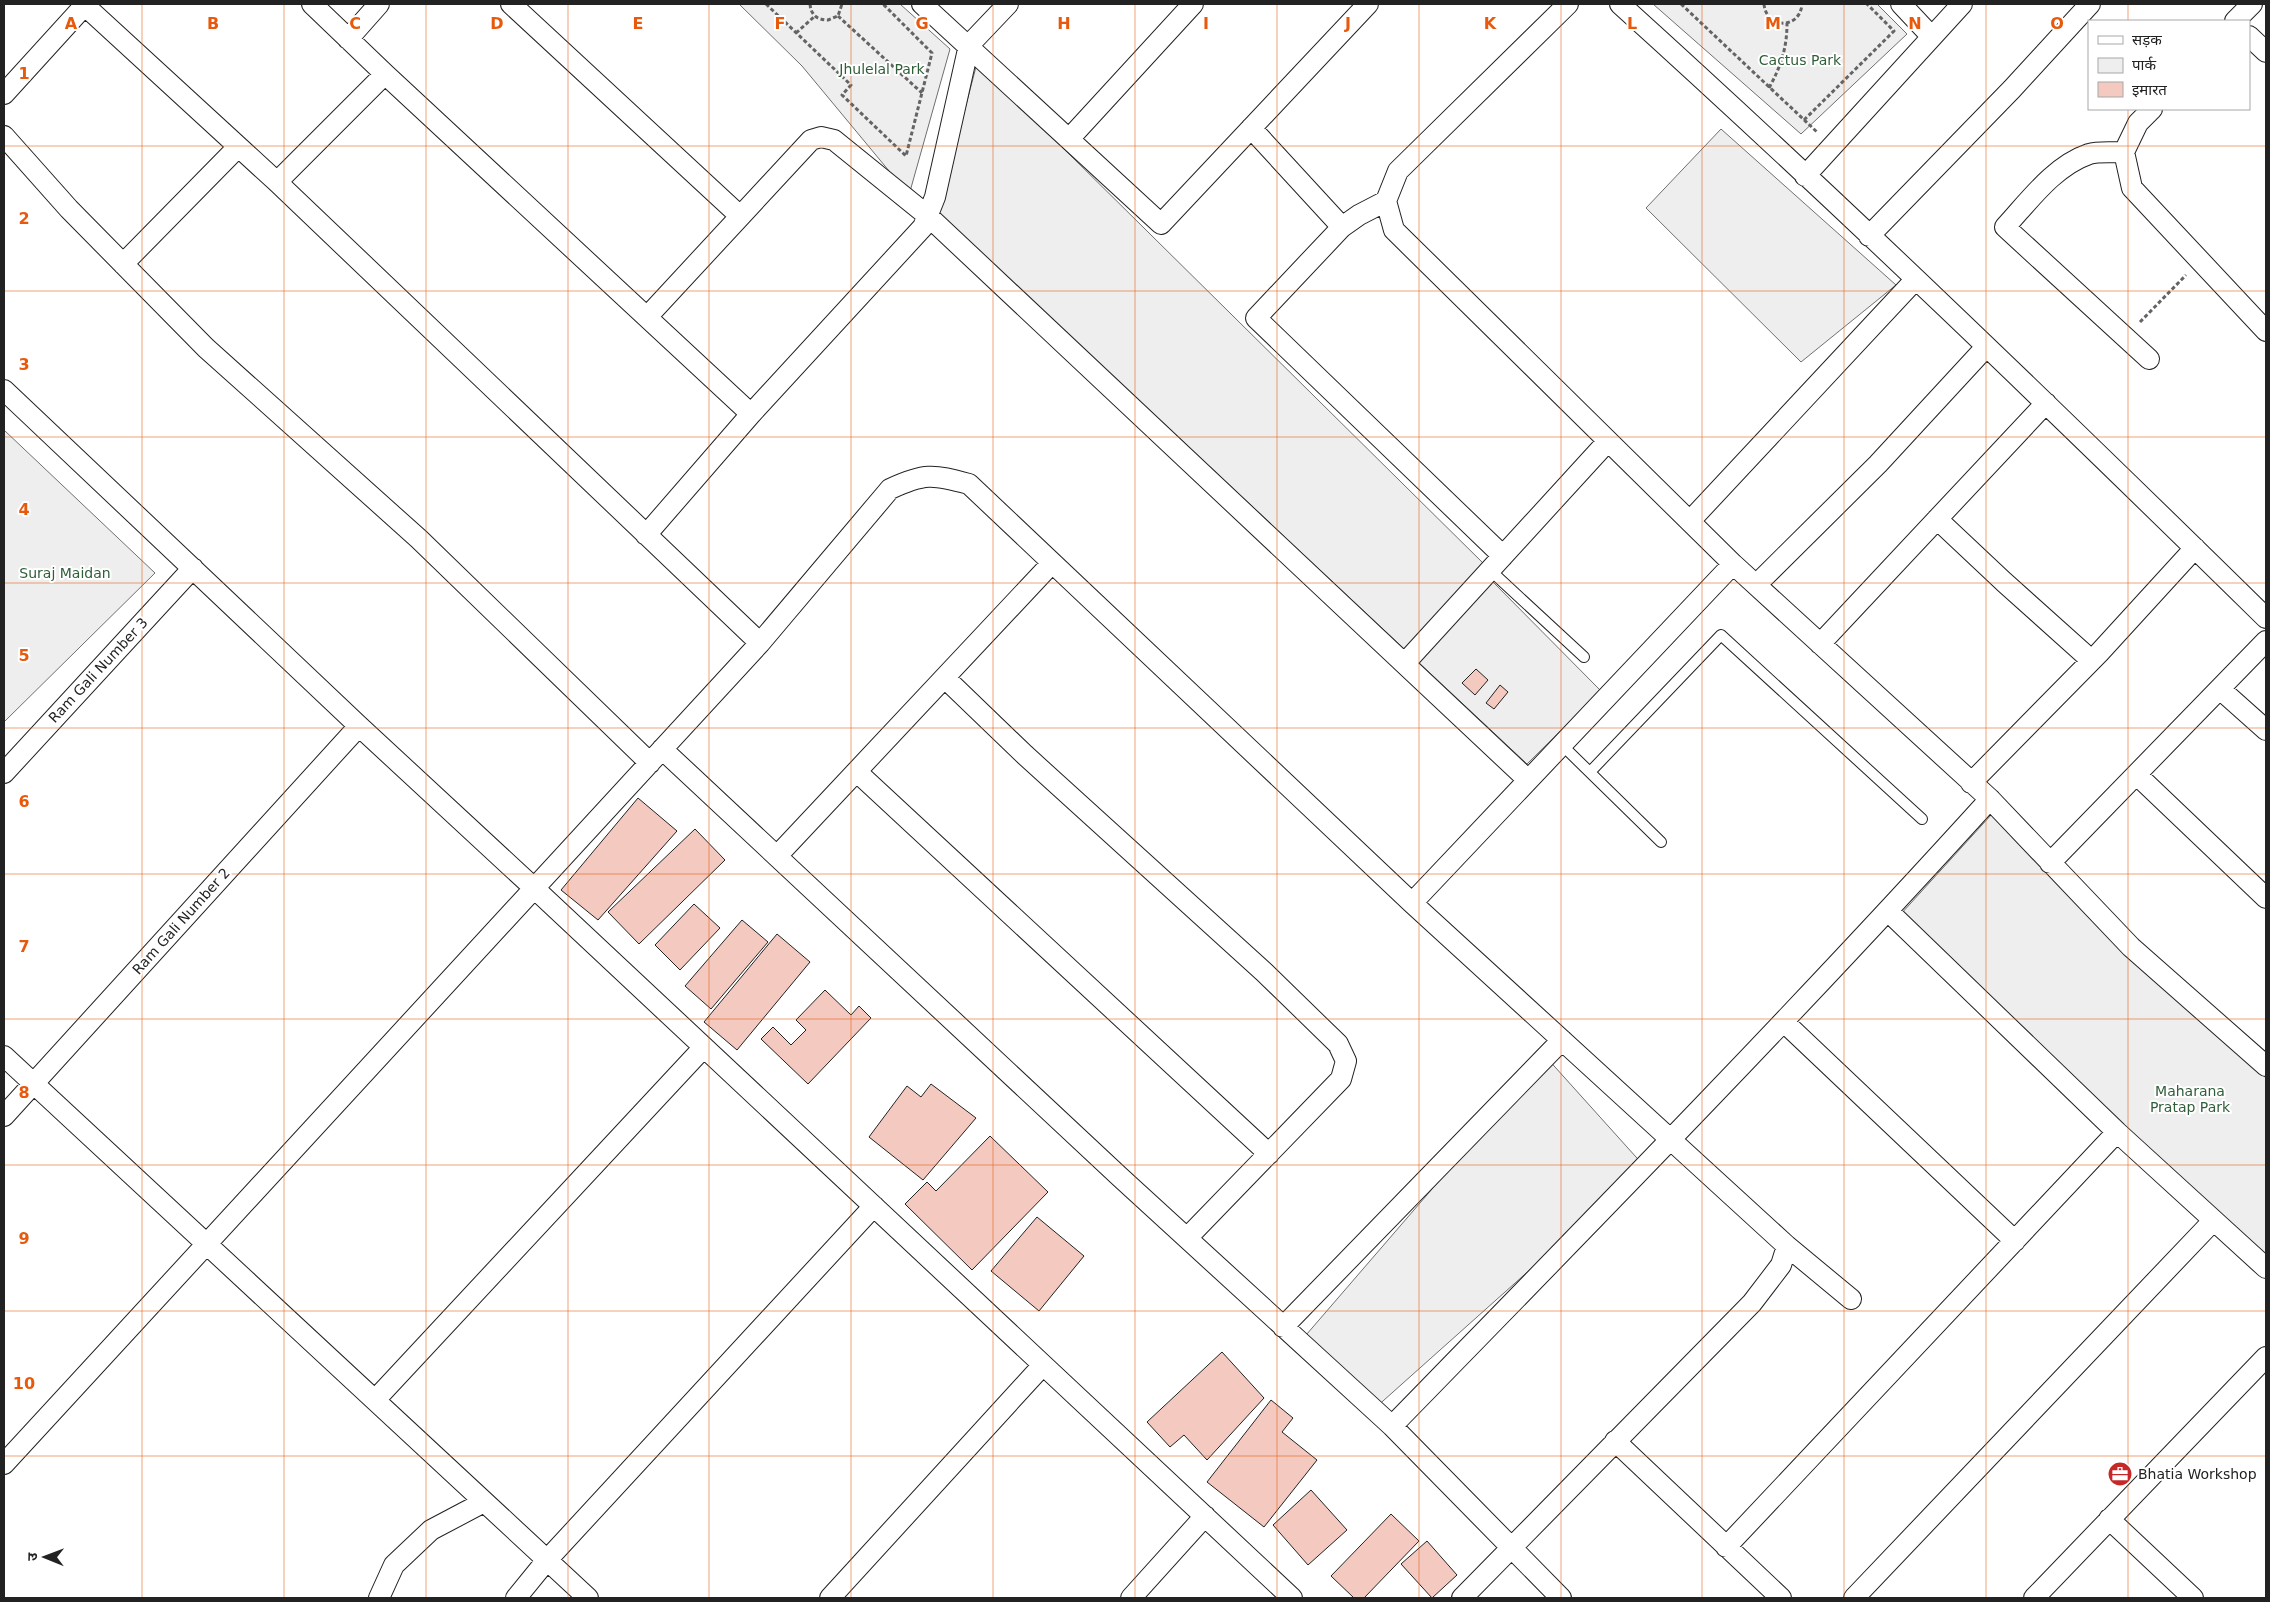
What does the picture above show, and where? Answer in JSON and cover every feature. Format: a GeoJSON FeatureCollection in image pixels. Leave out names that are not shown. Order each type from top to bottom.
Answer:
{"type":"FeatureCollection","features":[{"type":"Feature","properties":{"kind":"street"},"geometry":{"type":"LineString","coordinates":[[4,94],[84,4],[277,182],[760,644]]}},
{"type":"Feature","properties":{"kind":"street"},"geometry":{"type":"LineString","coordinates":[[312,4],[751,414]]}},
{"type":"Feature","properties":{"kind":"street"},"geometry":{"type":"LineString","coordinates":[[348,39],[379,4]]}},
{"type":"Feature","properties":{"kind":"street"},"geometry":{"type":"LineString","coordinates":[[511,4],[740,216]]}},
{"type":"Feature","properties":{"kind":"street"},"geometry":{"type":"LineString","coordinates":[[922,4],[1161,224],[1368,4]]}},
{"type":"Feature","properties":{"kind":"street"},"geometry":{"type":"LineString","coordinates":[[646,535],[751,414],[923,227],[935,197],[969,46],[1008,4]]}},
{"type":"Feature","properties":{"kind":"street"},"geometry":{"type":"LineString","coordinates":[[1069,139],[1193,4]]}},
{"type":"Feature","properties":{"kind":"street"},"geometry":{"type":"LineString","coordinates":[[1568,4],[1398,171],[1386,201],[1394,230],[1733,564],[1990,799],[2131,947],[2266,1066]]}},
{"type":"Feature","properties":{"kind":"street"},"geometry":{"type":"LineString","coordinates":[[1620,4],[2046,403],[2266,618]]}},
{"type":"Feature","properties":{"kind":"street"},"geometry":{"type":"LineString","coordinates":[[1901,4],[1932,37]]}},
{"type":"Feature","properties":{"kind":"street"},"geometry":{"type":"LineString","coordinates":[[1805,176],[1962,4]]}},
{"type":"Feature","properties":{"kind":"street"},"geometry":{"type":"LineString","coordinates":[[1869,236],[2012,89],[2090,4]]}},
{"type":"Feature","properties":{"kind":"street"},"geometry":{"type":"LineString","coordinates":[[2236,20],[2252,4]]}},
{"type":"Feature","properties":{"kind":"street"},"geometry":{"type":"LineString","coordinates":[[2250,37],[2266,52]]}},
{"type":"Feature","properties":{"kind":"street"},"geometry":{"type":"LineString","coordinates":[[277,182],[385,74]]}},
{"type":"Feature","properties":{"kind":"street"},"geometry":{"type":"LineString","coordinates":[[2151,110],[2138,123],[2124,152],[2132,188],[2266,331]]}},
{"type":"Feature","properties":{"kind":"street"},"geometry":{"type":"LineString","coordinates":[[1251,128],[1342,227]]}},
{"type":"Feature","properties":{"kind":"street"},"geometry":{"type":"LineString","coordinates":[[4,136],[68,209],[206,348],[656,756],[777,856],[1392,1426],[1560,1598]]}},
{"type":"Feature","properties":{"kind":"street"},"geometry":{"type":"LineString","coordinates":[[647,317],[811,140],[821,137],[834,140],[928,216],[1528,780]]}},
{"type":"Feature","properties":{"kind":"street"},"geometry":{"type":"LineString","coordinates":[[123,264],[238,147]]}},
{"type":"Feature","properties":{"kind":"street"},"geometry":{"type":"LineString","coordinates":[[2124,152],[2090,154],[2065,166],[2036,193],[2006,227],[2149,359]]}},
{"type":"Feature","properties":{"kind":"street"},"geometry":{"type":"LineString","coordinates":[[1386,201],[1359,215],[1342,227],[1256,318],[1496,563]]}},
{"type":"Feature","properties":{"kind":"street"},"geometry":{"type":"LineString","coordinates":[[1690,521],[1915,280]]}},
{"type":"Feature","properties":{"kind":"street"},"geometry":{"type":"LineString","coordinates":[[1756,585],[1878,464],[1986,347]]}},
{"type":"Feature","properties":{"kind":"street"},"geometry":{"type":"LineString","coordinates":[[4,390],[359,726],[1292,1598]]}},
{"type":"Feature","properties":{"kind":"street"},"geometry":{"type":"LineString","coordinates":[[1820,644],[2046,403]]}},
{"type":"Feature","properties":{"kind":"street"},"geometry":{"type":"LineString","coordinates":[[1404,663],[1608,441]]}},
{"type":"Feature","properties":{"kind":"street"},"geometry":{"type":"LineString","coordinates":[[4,1464],[760,644],[890,489],[913,478],[940,476],[969,484],[1412,903],[1787,1246],[1851,1299]]}},
{"type":"Feature","properties":{"kind":"street"},"geometry":{"type":"LineString","coordinates":[[1937,519],[2004,582],[2092,660]]}},
{"type":"Feature","properties":{"kind":"street"},"geometry":{"type":"LineString","coordinates":[[1972,782],[2092,660],[2195,548]]}},
{"type":"Feature","properties":{"kind":"street"},"geometry":{"type":"LineString","coordinates":[[777,856],[1052,563]]}},
{"type":"Feature","properties":{"kind":"street"},"geometry":{"type":"LineString","coordinates":[[1412,903],[1733,564]]}},
{"type":"Feature","properties":{"kind":"street","name":"Ram Gali Number 3"},"geometry":{"type":"LineString","coordinates":[[4,773],[193,568]]}},
{"type":"Feature","properties":{"kind":"street"},"geometry":{"type":"LineString","coordinates":[[2050,864],[2266,641]]}},
{"type":"Feature","properties":{"kind":"street"},"geometry":{"type":"LineString","coordinates":[[945,678],[1025,755],[1264,972],[1338,1044],[1346,1061],[1341,1079],[1187,1238]]}},
{"type":"Feature","properties":{"kind":"street"},"geometry":{"type":"LineString","coordinates":[[2220,689],[2266,730]]}},
{"type":"Feature","properties":{"kind":"street","name":"Ram Gali Number 2"},"geometry":{"type":"LineString","coordinates":[[4,1116],[359,726]]}},
{"type":"Feature","properties":{"kind":"street"},"geometry":{"type":"LineString","coordinates":[[857,772],[1269,1154]]}},
{"type":"Feature","properties":{"kind":"street"},"geometry":{"type":"LineString","coordinates":[[2137,775],[2266,898]]}},
{"type":"Feature","properties":{"kind":"street"},"geometry":{"type":"LineString","coordinates":[[1392,1426],[1672,1140],[1888,912],[1990,799]]}},
{"type":"Feature","properties":{"kind":"street"},"geometry":{"type":"LineString","coordinates":[[1888,912],[2118,1132],[2266,1268]]}},
{"type":"Feature","properties":{"kind":"street"},"geometry":{"type":"LineString","coordinates":[[1784,1022],[2015,1241]]}},
{"type":"Feature","properties":{"kind":"street"},"geometry":{"type":"LineString","coordinates":[[1283,1327],[1562,1040]]}},
{"type":"Feature","properties":{"kind":"street"},"geometry":{"type":"LineString","coordinates":[[375,1400],[704,1047]]}},
{"type":"Feature","properties":{"kind":"street"},"geometry":{"type":"LineString","coordinates":[[4,1056],[588,1598]]}},
{"type":"Feature","properties":{"kind":"street"},"geometry":{"type":"LineString","coordinates":[[1726,1547],[2118,1132]]}},
{"type":"Feature","properties":{"kind":"street"},"geometry":{"type":"LineString","coordinates":[[516,1598],[547,1560],[874,1206]]}},
{"type":"Feature","properties":{"kind":"street"},"geometry":{"type":"LineString","coordinates":[[1854,1598],[2213,1221]]}},
{"type":"Feature","properties":{"kind":"street"},"geometry":{"type":"LineString","coordinates":[[1462,1598],[1752,1303],[1781,1265],[1787,1246]]}},
{"type":"Feature","properties":{"kind":"street"},"geometry":{"type":"LineString","coordinates":[[2034,1598],[2266,1357]]}},
{"type":"Feature","properties":{"kind":"street"},"geometry":{"type":"LineString","coordinates":[[830,1598],[1043,1365]]}},
{"type":"Feature","properties":{"kind":"street"},"geometry":{"type":"LineString","coordinates":[[1615,1441],[1781,1598]]}},
{"type":"Feature","properties":{"kind":"street"},"geometry":{"type":"LineString","coordinates":[[379,1598],[394,1565],[431,1530],[484,1502]]}},
{"type":"Feature","properties":{"kind":"street"},"geometry":{"type":"LineString","coordinates":[[1131,1598],[1205,1516]]}},
{"type":"Feature","properties":{"kind":"street"},"geometry":{"type":"LineString","coordinates":[[2109,1519],[2193,1598]]}},
{"type":"Feature","properties":{"kind":"lane"},"geometry":{"type":"LineString","coordinates":[[1496,563],[1584,657]]}},
{"type":"Feature","properties":{"kind":"lane"},"geometry":{"type":"LineString","coordinates":[[1590,772],[1721,636],[1922,819]]}},
{"type":"Feature","properties":{"kind":"lane"},"geometry":{"type":"LineString","coordinates":[[1562,745],[1661,842]]}},
{"type":"Feature","properties":{"kind":"path"},"geometry":{"type":"LineString","coordinates":[[766,4],[852,85],[842,95],[906,156],[932,53],[883,4]]}},
{"type":"Feature","properties":{"kind":"path"},"geometry":{"type":"LineString","coordinates":[[810,4],[815,16],[828,20],[838,16],[842,4]]}},
{"type":"Feature","properties":{"kind":"path"},"geometry":{"type":"LineString","coordinates":[[1680,4],[1804,120],[1894,30],[1867,4]]}},
{"type":"Feature","properties":{"kind":"path"},"geometry":{"type":"LineString","coordinates":[[1764,4],[1764,10],[1771,20],[1777,23],[1787,23],[1798,15],[1802,4]]}},
{"type":"Feature","properties":{"kind":"path"},"geometry":{"type":"LineString","coordinates":[[796,33],[815,16]]}},
{"type":"Feature","properties":{"kind":"path"},"geometry":{"type":"LineString","coordinates":[[838,16],[922,93]]}},
{"type":"Feature","properties":{"kind":"path"},"geometry":{"type":"LineString","coordinates":[[1769,88],[1782,64],[1787,23]]}},
{"type":"Feature","properties":{"kind":"path"},"geometry":{"type":"LineString","coordinates":[[2125,337],[2200,260]]}},
{"type":"Feature","properties":{"kind":"green space","name":"Jhulelal Park"},"geometry":{"type":"Polygon","coordinates":[[[739,4],[900,4],[950,49],[909,195],[802,66],[739,4]]]}},
{"type":"Feature","properties":{"kind":"green space","name":"Cactus Park"},"geometry":{"type":"Polygon","coordinates":[[[1653,4],[1877,4],[1907,34],[1801,134],[1653,4]]]}},
{"type":"Feature","properties":{"kind":"green space"},"geometry":{"type":"Polygon","coordinates":[[[977,63],[1485,565],[1491,580],[1601,691],[1527,764],[938,212],[977,63]]]}},
{"type":"Feature","properties":{"kind":"green space"},"geometry":{"type":"Polygon","coordinates":[[[1721,129],[1896,285],[1801,362],[1646,208],[1721,129]]]}},
{"type":"Feature","properties":{"kind":"green space","name":"Suraj Maidan"},"geometry":{"type":"Polygon","coordinates":[[[4,430],[155,573],[4,722],[4,430]]]}},
{"type":"Feature","properties":{"kind":"green space","name":"Maharana Pratap Park"},"geometry":{"type":"Polygon","coordinates":[[[1992,814],[2214,1031],[2266,1078],[2266,1261],[1900,915],[1992,814]]]}},
{"type":"Feature","properties":{"kind":"green space"},"geometry":{"type":"Polygon","coordinates":[[[1546,1057],[1645,1167],[1374,1409],[1300,1342],[1546,1057]]]}},
{"type":"Feature","properties":{"kind":"building"},"geometry":{"type":"Polygon","coordinates":[[[1476,669],[1488,680],[1475,695],[1462,683],[1476,669]]]}},
{"type":"Feature","properties":{"kind":"building"},"geometry":{"type":"Polygon","coordinates":[[[1500,685],[1508,692],[1494,709],[1486,703],[1500,685]]]}},
{"type":"Feature","properties":{"kind":"building"},"geometry":{"type":"Polygon","coordinates":[[[638,798],[677,831],[598,920],[561,890],[638,798]]]}},
{"type":"Feature","properties":{"kind":"building"},"geometry":{"type":"Polygon","coordinates":[[[695,829],[725,860],[639,944],[608,912],[695,829]]]}},
{"type":"Feature","properties":{"kind":"building"},"geometry":{"type":"Polygon","coordinates":[[[694,904],[720,928],[680,970],[655,945],[694,904]]]}},
{"type":"Feature","properties":{"kind":"building"},"geometry":{"type":"Polygon","coordinates":[[[742,920],[768,942],[711,1009],[685,986],[742,920]]]}},
{"type":"Feature","properties":{"kind":"building"},"geometry":{"type":"Polygon","coordinates":[[[777,934],[810,962],[737,1050],[704,1022],[777,934]]]}},
{"type":"Feature","properties":{"kind":"building"},"geometry":{"type":"Polygon","coordinates":[[[825,990],[851,1015],[859,1006],[871,1018],[808,1084],[761,1039],[773,1027],[791,1045],[806,1030],[796,1020],[825,990]]]}},
{"type":"Feature","properties":{"kind":"building"},"geometry":{"type":"Polygon","coordinates":[[[931,1084],[976,1118],[923,1180],[869,1137],[907,1086],[921,1097],[931,1084]]]}},
{"type":"Feature","properties":{"kind":"building"},"geometry":{"type":"Polygon","coordinates":[[[990,1136],[1048,1192],[972,1270],[905,1204],[927,1182],[936,1191],[990,1136]]]}},
{"type":"Feature","properties":{"kind":"building"},"geometry":{"type":"Polygon","coordinates":[[[1037,1217],[1084,1256],[1039,1311],[991,1271],[1037,1217]]]}},
{"type":"Feature","properties":{"kind":"building"},"geometry":{"type":"Polygon","coordinates":[[[1222,1352],[1264,1398],[1207,1460],[1184,1435],[1170,1447],[1147,1422],[1222,1352]]]}},
{"type":"Feature","properties":{"kind":"building"},"geometry":{"type":"Polygon","coordinates":[[[1271,1400],[1293,1418],[1282,1432],[1317,1460],[1264,1527],[1207,1482],[1271,1400]]]}},
{"type":"Feature","properties":{"kind":"building"},"geometry":{"type":"Polygon","coordinates":[[[1311,1490],[1347,1530],[1308,1565],[1273,1525],[1311,1490]]]}},
{"type":"Feature","properties":{"kind":"building"},"geometry":{"type":"Polygon","coordinates":[[[1391,1514],[1419,1541],[1364,1598],[1354,1598],[1331,1576],[1391,1514]]]}},
{"type":"Feature","properties":{"kind":"building"},"geometry":{"type":"Polygon","coordinates":[[[1427,1541],[1457,1575],[1432,1598],[1401,1564],[1427,1541]]]}},
{"type":"Feature","properties":{"kind":"place","name":"Bhatia Workshop"},"geometry":{"type":"Point","coordinates":[2120,1474]}}]}
